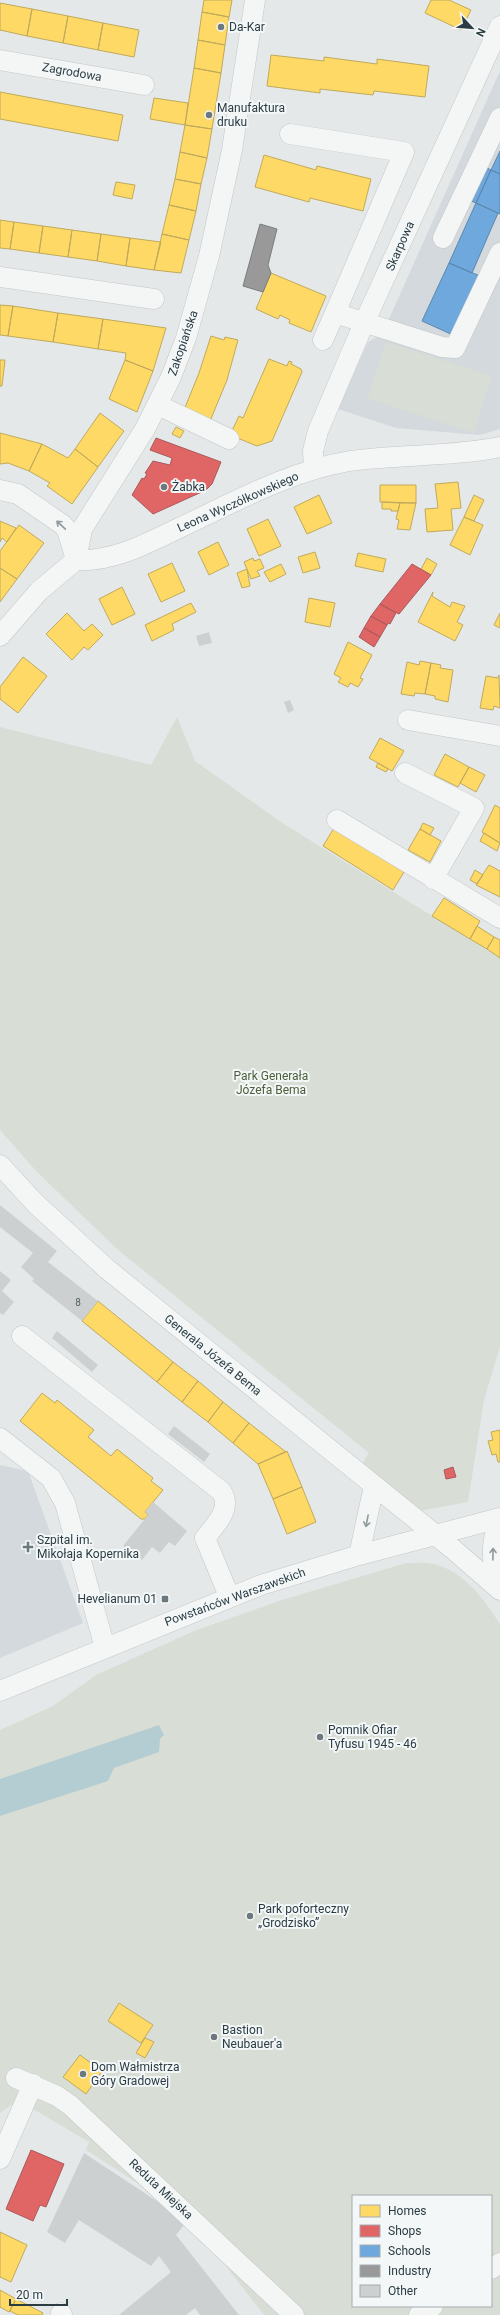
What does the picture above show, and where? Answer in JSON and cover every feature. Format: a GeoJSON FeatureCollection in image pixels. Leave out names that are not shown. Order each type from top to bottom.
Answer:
{"type":"FeatureCollection","features":[{"type":"Feature","properties":{"kind":"street","name":"Zakopiańska"},"geometry":{"type":"LineString","coordinates":[[76,560],[82,529],[158,405],[186,338],[209,256],[232,150],[255,0]]}},
{"type":"Feature","properties":{"kind":"street","name":"Skarpowa"},"geometry":{"type":"LineString","coordinates":[[314,469],[313,451],[318,432],[364,324],[500,26]]}},
{"type":"Feature","properties":{"kind":"street","name":"Zagrodowa"},"geometry":{"type":"LineString","coordinates":[[0,60],[144,85]]}},
{"type":"Feature","properties":{"kind":"street"},"geometry":{"type":"LineString","coordinates":[[443,238],[500,118]]}},
{"type":"Feature","properties":{"kind":"street"},"geometry":{"type":"LineString","coordinates":[[290,134],[404,152],[323,340]]}},
{"type":"Feature","properties":{"kind":"street"},"geometry":{"type":"LineString","coordinates":[[335,313],[364,324],[442,347],[455,348],[500,253]]}},
{"type":"Feature","properties":{"kind":"street"},"geometry":{"type":"LineString","coordinates":[[0,277],[154,299]]}},
{"type":"Feature","properties":{"kind":"street"},"geometry":{"type":"LineString","coordinates":[[158,405],[229,439]]}},
{"type":"Feature","properties":{"kind":"street","name":"Leona Wyczółkowskiego"},"geometry":{"type":"LineString","coordinates":[[76,560],[102,560],[140,546],[267,487],[314,469],[350,461],[500,448]]}},
{"type":"Feature","properties":{"kind":"street"},"geometry":{"type":"LineString","coordinates":[[0,490],[18,494],[63,525],[67,530],[76,560],[39,591],[1,632]]}},
{"type":"Feature","properties":{"kind":"street"},"geometry":{"type":"LineString","coordinates":[[408,720],[500,736]]}},
{"type":"Feature","properties":{"kind":"street"},"geometry":{"type":"LineString","coordinates":[[405,773],[474,808],[433,879]]}},
{"type":"Feature","properties":{"kind":"street"},"geometry":{"type":"LineString","coordinates":[[337,820],[500,918]]}},
{"type":"Feature","properties":{"kind":"street","name":"Generała Józefa Bema"},"geometry":{"type":"LineString","coordinates":[[0,1165],[36,1204],[107,1269],[499,1588]]}},
{"type":"Feature","properties":{"kind":"street"},"geometry":{"type":"LineString","coordinates":[[22,1336],[221,1491],[226,1501],[225,1508],[205,1538],[229,1596]]}},
{"type":"Feature","properties":{"kind":"street"},"geometry":{"type":"LineString","coordinates":[[0,1438],[51,1478],[65,1503],[105,1648]]}},
{"type":"Feature","properties":{"kind":"street"},"geometry":{"type":"LineString","coordinates":[[359,1555],[374,1486]]}},
{"type":"Feature","properties":{"kind":"street","name":"Powstańców Warszawskich"},"geometry":{"type":"LineString","coordinates":[[0,1691],[229,1596],[359,1555],[500,1518]]}},
{"type":"Feature","properties":{"kind":"street"},"geometry":{"type":"LineString","coordinates":[[499,1588],[492,1563],[494,1534],[500,1522]]}},
{"type":"Feature","properties":{"kind":"street","name":"Reduta Miejska"},"geometry":{"type":"LineString","coordinates":[[0,2159],[25,2102],[25,2081],[66,2102],[92,2124],[294,2315]]}},
{"type":"Feature","properties":{"kind":"street"},"geometry":{"type":"LineString","coordinates":[[419,2315],[431,2307]]}},
{"type":"Feature","properties":{"kind":"shaded area"},"geometry":{"type":"Polygon","coordinates":[[[500,71],[500,429],[480,435],[396,428],[338,409],[368,342],[381,335],[384,330],[500,71]]]}},
{"type":"Feature","properties":{"kind":"shaded area","name":"Szpital im. Mikołaja Kopernika"},"geometry":{"type":"Polygon","coordinates":[[[0,1465],[28,1471],[83,1623],[0,1658],[0,1465]]]}},
{"type":"Feature","properties":{"kind":"green space"},"geometry":{"type":"Polygon","coordinates":[[[386,342],[492,376],[474,433],[367,398],[386,342]]]}},
{"type":"Feature","properties":{"kind":"green space","name":"Park Generała Józefa Bema"},"geometry":{"type":"Polygon","coordinates":[[[177,717],[195,761],[284,824],[500,958],[500,1347],[484,1400],[468,1502],[419,1511],[363,1467],[363,1462],[369,1453],[117,1249],[37,1172],[0,1130],[0,727],[151,765],[177,717]]]}},
{"type":"Feature","properties":{"kind":"green space","name":"Park poforteczny „Grodzisko”"},"geometry":{"type":"Polygon","coordinates":[[[406,1563],[434,1564],[455,1573],[473,1588],[500,1624],[500,2315],[264,2315],[190,2220],[170,2204],[86,2150],[89,2142],[33,2109],[16,2102],[0,2113],[0,1730],[53,1706],[96,1675],[194,1631],[282,1600],[406,1563]]]}},
{"type":"Feature","properties":{"kind":"water"},"geometry":{"type":"Polygon","coordinates":[[[159,1725],[164,1735],[160,1739],[159,1752],[114,1768],[108,1781],[0,1816],[0,1779],[159,1725]]]}},
{"type":"Feature","properties":{"kind":"building: Homes"},"geometry":{"type":"Polygon","coordinates":[[[204,0],[232,0],[229,17],[202,12],[204,0]]]}},
{"type":"Feature","properties":{"kind":"building: Homes"},"geometry":{"type":"Polygon","coordinates":[[[431,0],[449,0],[471,10],[461,30],[425,13],[431,0]]]}},
{"type":"Feature","properties":{"kind":"building: Homes"},"geometry":{"type":"Polygon","coordinates":[[[0,3],[32,9],[27,36],[0,30],[0,3]]]}},
{"type":"Feature","properties":{"kind":"building: Homes"},"geometry":{"type":"Polygon","coordinates":[[[32,9],[68,16],[63,43],[27,36],[32,9]]]}},
{"type":"Feature","properties":{"kind":"building: Homes"},"geometry":{"type":"Polygon","coordinates":[[[202,12],[229,17],[225,45],[198,40],[202,12]]]}},
{"type":"Feature","properties":{"kind":"building: Homes"},"geometry":{"type":"Polygon","coordinates":[[[68,16],[103,23],[98,50],[63,43],[68,16]]]}},
{"type":"Feature","properties":{"kind":"building: Homes"},"geometry":{"type":"Polygon","coordinates":[[[103,23],[139,30],[134,57],[98,50],[103,23]]]}},
{"type":"Feature","properties":{"kind":"building: Homes"},"geometry":{"type":"Polygon","coordinates":[[[198,40],[225,45],[221,73],[194,68],[198,40]]]}},
{"type":"Feature","properties":{"kind":"building: Homes"},"geometry":{"type":"Polygon","coordinates":[[[271,55],[324,61],[324,57],[377,64],[377,59],[429,66],[425,97],[374,91],[373,95],[320,89],[320,93],[267,86],[271,55]]]}},
{"type":"Feature","properties":{"kind":"building: Homes"},"geometry":{"type":"Polygon","coordinates":[[[194,68],[221,73],[212,129],[185,125],[194,68]]]}},
{"type":"Feature","properties":{"kind":"building: Homes"},"geometry":{"type":"Polygon","coordinates":[[[0,92],[123,115],[118,141],[0,119],[0,92]]]}},
{"type":"Feature","properties":{"kind":"building: Homes"},"geometry":{"type":"Polygon","coordinates":[[[154,98],[188,103],[185,125],[150,119],[154,98]]]}},
{"type":"Feature","properties":{"kind":"building: Homes"},"geometry":{"type":"Polygon","coordinates":[[[185,125],[212,129],[207,158],[180,152],[185,125]]]}},
{"type":"Feature","properties":{"kind":"building: Homes"},"geometry":{"type":"Polygon","coordinates":[[[180,152],[207,158],[201,184],[175,179],[180,152]]]}},
{"type":"Feature","properties":{"kind":"building: Homes"},"geometry":{"type":"Polygon","coordinates":[[[264,155],[316,170],[317,166],[371,179],[363,211],[310,198],[309,202],[255,187],[264,155]]]}},
{"type":"Feature","properties":{"kind":"building: Homes"},"geometry":{"type":"Polygon","coordinates":[[[175,179],[201,184],[196,211],[169,205],[175,179]]]}},
{"type":"Feature","properties":{"kind":"building: Homes"},"geometry":{"type":"Polygon","coordinates":[[[116,182],[135,185],[132,199],[113,195],[116,182]]]}},
{"type":"Feature","properties":{"kind":"building: Homes"},"geometry":{"type":"Polygon","coordinates":[[[169,205],[196,211],[189,240],[162,234],[169,205]]]}},
{"type":"Feature","properties":{"kind":"building: Homes"},"geometry":{"type":"Polygon","coordinates":[[[0,220],[14,222],[10,249],[0,248],[0,220]]]}},
{"type":"Feature","properties":{"kind":"building: Homes"},"geometry":{"type":"Polygon","coordinates":[[[14,222],[43,226],[39,253],[10,249],[14,222]]]}},
{"type":"Feature","properties":{"kind":"building: Homes"},"geometry":{"type":"Polygon","coordinates":[[[43,226],[72,230],[68,257],[39,253],[43,226]]]}},
{"type":"Feature","properties":{"kind":"building: Homes"},"geometry":{"type":"Polygon","coordinates":[[[72,230],[101,234],[97,261],[68,257],[72,230]]]}},
{"type":"Feature","properties":{"kind":"building: Homes"},"geometry":{"type":"Polygon","coordinates":[[[101,234],[130,238],[126,266],[97,261],[101,234]]]}},
{"type":"Feature","properties":{"kind":"building: Homes"},"geometry":{"type":"Polygon","coordinates":[[[162,234],[189,240],[181,273],[154,270],[162,234]]]}},
{"type":"Feature","properties":{"kind":"building: Homes"},"geometry":{"type":"Polygon","coordinates":[[[130,238],[161,242],[154,270],[126,266],[130,238]]]}},
{"type":"Feature","properties":{"kind":"building: Homes"},"geometry":{"type":"Polygon","coordinates":[[[271,273],[326,296],[311,332],[289,323],[290,320],[280,315],[278,319],[256,309],[271,273]]]}},
{"type":"Feature","properties":{"kind":"building: Homes"},"geometry":{"type":"Polygon","coordinates":[[[0,305],[13,306],[8,336],[0,335],[0,305]]]}},
{"type":"Feature","properties":{"kind":"building: Homes"},"geometry":{"type":"Polygon","coordinates":[[[13,306],[58,313],[53,342],[8,336],[13,306]]]}},
{"type":"Feature","properties":{"kind":"building: Homes"},"geometry":{"type":"Polygon","coordinates":[[[58,313],[103,319],[98,349],[53,342],[58,313]]]}},
{"type":"Feature","properties":{"kind":"building: Homes"},"geometry":{"type":"Polygon","coordinates":[[[103,319],[166,328],[153,371],[125,360],[126,353],[98,349],[103,319]]]}},
{"type":"Feature","properties":{"kind":"building: Homes"},"geometry":{"type":"Polygon","coordinates":[[[211,336],[224,340],[225,337],[238,340],[227,380],[210,421],[184,410],[199,373],[211,336]]]}},
{"type":"Feature","properties":{"kind":"building: Homes"},"geometry":{"type":"Polygon","coordinates":[[[269,359],[287,366],[289,361],[292,362],[291,364],[301,369],[302,372],[272,441],[257,446],[230,435],[239,416],[243,418],[269,359]]]}},
{"type":"Feature","properties":{"kind":"building: Homes"},"geometry":{"type":"Polygon","coordinates":[[[0,360],[5,360],[2,386],[0,386],[0,360]]]}},
{"type":"Feature","properties":{"kind":"building: Homes"},"geometry":{"type":"Polygon","coordinates":[[[125,360],[153,371],[137,412],[109,399],[125,360]]]}},
{"type":"Feature","properties":{"kind":"building: Homes"},"geometry":{"type":"Polygon","coordinates":[[[100,413],[124,431],[98,467],[75,449],[100,413]]]}},
{"type":"Feature","properties":{"kind":"building: Homes"},"geometry":{"type":"Polygon","coordinates":[[[176,427],[184,431],[180,438],[172,434],[176,427]]]}},
{"type":"Feature","properties":{"kind":"building: Homes"},"geometry":{"type":"Polygon","coordinates":[[[0,433],[42,444],[29,471],[8,463],[0,464],[0,433]]]}},
{"type":"Feature","properties":{"kind":"building: Homes"},"geometry":{"type":"Polygon","coordinates":[[[42,444],[68,458],[75,449],[98,467],[72,504],[47,486],[50,483],[29,471],[42,444]]]}},
{"type":"Feature","properties":{"kind":"building: Homes"},"geometry":{"type":"Polygon","coordinates":[[[458,482],[461,508],[451,509],[453,530],[427,532],[425,509],[438,508],[435,484],[458,482]]]}},
{"type":"Feature","properties":{"kind":"building: Homes"},"geometry":{"type":"Polygon","coordinates":[[[380,485],[416,485],[416,503],[380,502],[380,485]]]}},
{"type":"Feature","properties":{"kind":"building: Homes"},"geometry":{"type":"Polygon","coordinates":[[[319,495],[332,523],[307,534],[294,507],[319,495]]]}},
{"type":"Feature","properties":{"kind":"building: Homes"},"geometry":{"type":"Polygon","coordinates":[[[474,495],[484,500],[474,521],[464,517],[474,495]]]}},
{"type":"Feature","properties":{"kind":"building: Homes"},"geometry":{"type":"Polygon","coordinates":[[[382,502],[400,503],[398,511],[382,509],[382,502]]]}},
{"type":"Feature","properties":{"kind":"building: Homes"},"geometry":{"type":"Polygon","coordinates":[[[400,503],[416,503],[410,530],[397,529],[399,520],[396,519],[400,503]]]}},
{"type":"Feature","properties":{"kind":"building: Homes"},"geometry":{"type":"Polygon","coordinates":[[[464,517],[483,525],[470,555],[450,545],[464,517]]]}},
{"type":"Feature","properties":{"kind":"building: Homes"},"geometry":{"type":"Polygon","coordinates":[[[268,519],[281,546],[259,556],[247,529],[268,519]]]}},
{"type":"Feature","properties":{"kind":"building: Homes"},"geometry":{"type":"Polygon","coordinates":[[[0,521],[16,528],[7,542],[2,538],[0,542],[0,521]]]}},
{"type":"Feature","properties":{"kind":"building: Homes"},"geometry":{"type":"Polygon","coordinates":[[[19,525],[44,543],[17,579],[0,568],[0,551],[19,525]]]}},
{"type":"Feature","properties":{"kind":"building: Homes"},"geometry":{"type":"Polygon","coordinates":[[[218,542],[229,565],[209,575],[198,552],[218,542]]]}},
{"type":"Feature","properties":{"kind":"building: Homes"},"geometry":{"type":"Polygon","coordinates":[[[315,552],[320,568],[303,573],[298,557],[315,552]]]}},
{"type":"Feature","properties":{"kind":"building: Homes"},"geometry":{"type":"Polygon","coordinates":[[[358,553],[386,559],[383,572],[355,566],[358,553]]]}},
{"type":"Feature","properties":{"kind":"building: Homes"},"geometry":{"type":"Polygon","coordinates":[[[253,558],[254,561],[260,559],[264,568],[257,571],[260,576],[251,579],[244,562],[253,558]]]}},
{"type":"Feature","properties":{"kind":"building: Homes"},"geometry":{"type":"Polygon","coordinates":[[[427,558],[437,564],[431,575],[421,569],[427,558]]]}},
{"type":"Feature","properties":{"kind":"building: Homes"},"geometry":{"type":"Polygon","coordinates":[[[172,563],[185,591],[161,602],[148,574],[172,563]]]}},
{"type":"Feature","properties":{"kind":"building: Homes"},"geometry":{"type":"Polygon","coordinates":[[[281,564],[286,574],[270,582],[264,572],[281,564]]]}},
{"type":"Feature","properties":{"kind":"building: Homes"},"geometry":{"type":"Polygon","coordinates":[[[0,568],[17,579],[0,602],[0,568]]]}},
{"type":"Feature","properties":{"kind":"building: Homes"},"geometry":{"type":"Polygon","coordinates":[[[247,569],[250,586],[242,588],[237,573],[247,569]]]}},
{"type":"Feature","properties":{"kind":"building: Homes"},"geometry":{"type":"Polygon","coordinates":[[[122,587],[135,614],[112,625],[99,599],[122,587]]]}},
{"type":"Feature","properties":{"kind":"building: Homes"},"geometry":{"type":"Polygon","coordinates":[[[433,592],[432,596],[450,607],[452,602],[465,606],[457,622],[463,625],[455,641],[418,622],[433,592]]]}},
{"type":"Feature","properties":{"kind":"building: Homes"},"geometry":{"type":"Polygon","coordinates":[[[309,598],[335,603],[330,627],[305,622],[309,598]]]}},
{"type":"Feature","properties":{"kind":"building: Homes"},"geometry":{"type":"Polygon","coordinates":[[[191,603],[196,612],[172,624],[174,630],[152,641],[145,625],[191,603]]]}},
{"type":"Feature","properties":{"kind":"building: Homes"},"geometry":{"type":"Polygon","coordinates":[[[67,613],[84,631],[92,624],[103,635],[88,650],[84,647],[72,660],[46,634],[67,613]]]}},
{"type":"Feature","properties":{"kind":"building: Homes"},"geometry":{"type":"Polygon","coordinates":[[[500,613],[500,628],[494,625],[500,613]]]}},
{"type":"Feature","properties":{"kind":"building: Homes"},"geometry":{"type":"Polygon","coordinates":[[[348,642],[372,655],[360,678],[363,679],[358,687],[350,683],[348,687],[338,682],[341,678],[334,674],[348,642]]]}},
{"type":"Feature","properties":{"kind":"building: Homes"},"geometry":{"type":"Polygon","coordinates":[[[23,657],[47,676],[18,713],[0,699],[0,687],[23,657]]]}},
{"type":"Feature","properties":{"kind":"building: Homes"},"geometry":{"type":"Polygon","coordinates":[[[420,661],[431,663],[425,694],[415,693],[414,696],[401,694],[407,662],[419,665],[420,661]]]}},
{"type":"Feature","properties":{"kind":"building: Homes"},"geometry":{"type":"Polygon","coordinates":[[[431,663],[441,665],[440,668],[453,670],[448,702],[435,699],[435,696],[425,694],[431,663]]]}},
{"type":"Feature","properties":{"kind":"building: Homes"},"geometry":{"type":"Polygon","coordinates":[[[499,675],[500,708],[494,706],[493,710],[480,708],[486,676],[498,678],[499,675]]]}},
{"type":"Feature","properties":{"kind":"building: Homes"},"geometry":{"type":"Polygon","coordinates":[[[380,738],[404,751],[392,771],[369,758],[380,738]]]}},
{"type":"Feature","properties":{"kind":"building: Homes"},"geometry":{"type":"Polygon","coordinates":[[[445,754],[469,767],[458,787],[434,775],[445,754]]]}},
{"type":"Feature","properties":{"kind":"building: Homes"},"geometry":{"type":"Polygon","coordinates":[[[378,763],[388,769],[386,772],[376,767],[378,763]]]}},
{"type":"Feature","properties":{"kind":"building: Homes"},"geometry":{"type":"Polygon","coordinates":[[[469,767],[485,775],[476,792],[460,783],[469,767]]]}},
{"type":"Feature","properties":{"kind":"building: Homes"},"geometry":{"type":"Polygon","coordinates":[[[495,805],[500,808],[500,843],[482,832],[495,805]]]}},
{"type":"Feature","properties":{"kind":"building: Homes"},"geometry":{"type":"Polygon","coordinates":[[[423,823],[434,828],[430,835],[420,829],[423,823]]]}},
{"type":"Feature","properties":{"kind":"building: Homes"},"geometry":{"type":"Polygon","coordinates":[[[334,828],[404,872],[393,890],[323,846],[334,828]]]}},
{"type":"Feature","properties":{"kind":"building: Homes"},"geometry":{"type":"Polygon","coordinates":[[[420,829],[441,841],[430,862],[408,850],[420,829]]]}},
{"type":"Feature","properties":{"kind":"building: Homes"},"geometry":{"type":"Polygon","coordinates":[[[484,833],[500,843],[497,851],[480,841],[484,833]]]}},
{"type":"Feature","properties":{"kind":"building: Homes"},"geometry":{"type":"Polygon","coordinates":[[[489,865],[500,871],[500,897],[476,885],[489,865]]]}},
{"type":"Feature","properties":{"kind":"building: Homes"},"geometry":{"type":"Polygon","coordinates":[[[475,870],[483,875],[477,884],[470,880],[475,870]]]}},
{"type":"Feature","properties":{"kind":"building: Homes"},"geometry":{"type":"Polygon","coordinates":[[[444,898],[480,921],[470,939],[432,916],[444,898]]]}},
{"type":"Feature","properties":{"kind":"building: Homes"},"geometry":{"type":"Polygon","coordinates":[[[477,926],[494,937],[487,949],[470,939],[477,926]]]}},
{"type":"Feature","properties":{"kind":"building: Homes"},"geometry":{"type":"Polygon","coordinates":[[[494,937],[500,940],[500,958],[487,949],[494,937]]]}},
{"type":"Feature","properties":{"kind":"building: Homes"},"geometry":{"type":"Polygon","coordinates":[[[98,1301],[173,1362],[157,1382],[82,1321],[98,1301]]]}},
{"type":"Feature","properties":{"kind":"building: Homes"},"geometry":{"type":"Polygon","coordinates":[[[173,1362],[198,1381],[182,1402],[157,1382],[173,1362]]]}},
{"type":"Feature","properties":{"kind":"building: Homes"},"geometry":{"type":"Polygon","coordinates":[[[198,1381],[223,1402],[208,1422],[182,1402],[198,1381]]]}},
{"type":"Feature","properties":{"kind":"building: Homes"},"geometry":{"type":"Polygon","coordinates":[[[42,1393],[55,1403],[57,1400],[94,1430],[88,1437],[111,1456],[117,1449],[153,1478],[151,1481],[163,1490],[145,1512],[148,1515],[145,1519],[141,1519],[20,1421],[42,1393]]]}},
{"type":"Feature","properties":{"kind":"building: Homes"},"geometry":{"type":"Polygon","coordinates":[[[223,1402],[249,1423],[233,1443],[208,1422],[223,1402]]]}},
{"type":"Feature","properties":{"kind":"building: Homes"},"geometry":{"type":"Polygon","coordinates":[[[249,1423],[286,1452],[258,1464],[233,1443],[249,1423]]]}},
{"type":"Feature","properties":{"kind":"building: Homes"},"geometry":{"type":"Polygon","coordinates":[[[500,1430],[500,1462],[498,1462],[496,1454],[492,1455],[488,1441],[493,1440],[491,1432],[500,1430]]]}},
{"type":"Feature","properties":{"kind":"building: Homes"},"geometry":{"type":"Polygon","coordinates":[[[287,1451],[302,1487],[273,1499],[258,1464],[287,1451]]]}},
{"type":"Feature","properties":{"kind":"building: Homes"},"geometry":{"type":"Polygon","coordinates":[[[302,1487],[316,1522],[287,1534],[273,1499],[302,1487]]]}},
{"type":"Feature","properties":{"kind":"building: Homes"},"geometry":{"type":"Polygon","coordinates":[[[119,2003],[153,2025],[141,2043],[108,2021],[119,2003]]]}},
{"type":"Feature","properties":{"kind":"building: Homes"},"geometry":{"type":"Polygon","coordinates":[[[145,2038],[154,2042],[145,2058],[136,2053],[145,2038]]]}},
{"type":"Feature","properties":{"kind":"building: Homes","name":"Dom Wałmistrza Góry Gradowej"},"geometry":{"type":"Polygon","coordinates":[[[80,2055],[102,2071],[86,2094],[63,2077],[80,2055]]]}},
{"type":"Feature","properties":{"kind":"building: Homes"},"geometry":{"type":"Polygon","coordinates":[[[0,2232],[27,2245],[11,2282],[0,2277],[0,2232]]]}},
{"type":"Feature","properties":{"kind":"building: Homes"},"geometry":{"type":"Polygon","coordinates":[[[0,2290],[16,2299],[9,2312],[0,2307],[0,2290]]]}},
{"type":"Feature","properties":{"kind":"building: Homes"},"geometry":{"type":"Polygon","coordinates":[[[16,2299],[43,2313],[42,2315],[18,2315],[10,2311],[16,2299]]]}},
{"type":"Feature","properties":{"kind":"building: Shops"},"geometry":{"type":"Polygon","coordinates":[[[156,438],[221,462],[212,484],[206,490],[153,514],[132,495],[142,478],[144,479],[147,474],[145,473],[153,461],[170,465],[172,458],[150,450],[156,438]]]}},
{"type":"Feature","properties":{"kind":"building: Shops"},"geometry":{"type":"Polygon","coordinates":[[[412,564],[431,575],[399,614],[380,604],[412,564]]]}},
{"type":"Feature","properties":{"kind":"building: Shops"},"geometry":{"type":"Polygon","coordinates":[[[380,604],[396,613],[390,624],[388,623],[387,625],[371,616],[380,604]]]}},
{"type":"Feature","properties":{"kind":"building: Shops"},"geometry":{"type":"Polygon","coordinates":[[[371,616],[387,625],[380,637],[364,628],[371,616]]]}},
{"type":"Feature","properties":{"kind":"building: Shops"},"geometry":{"type":"Polygon","coordinates":[[[364,628],[380,637],[374,647],[359,637],[364,628]]]}},
{"type":"Feature","properties":{"kind":"building: Shops"},"geometry":{"type":"Polygon","coordinates":[[[453,1467],[456,1477],[446,1479],[444,1470],[453,1467]]]}},
{"type":"Feature","properties":{"kind":"building: Shops"},"geometry":{"type":"Polygon","coordinates":[[[31,2150],[64,2164],[46,2207],[40,2205],[33,2221],[6,2209],[31,2150]]]}},
{"type":"Feature","properties":{"kind":"building: Schools"},"geometry":{"type":"Polygon","coordinates":[[[500,151],[500,174],[491,170],[500,151]]]}},
{"type":"Feature","properties":{"kind":"building: Schools"},"geometry":{"type":"Polygon","coordinates":[[[473,161],[491,170],[476,203],[457,195],[473,161]]]}},
{"type":"Feature","properties":{"kind":"building: Schools"},"geometry":{"type":"Polygon","coordinates":[[[491,170],[500,174],[500,214],[476,203],[491,170]]]}},
{"type":"Feature","properties":{"kind":"building: Schools"},"geometry":{"type":"Polygon","coordinates":[[[476,203],[498,213],[472,273],[449,263],[476,203]]]}},
{"type":"Feature","properties":{"kind":"building: Schools"},"geometry":{"type":"Polygon","coordinates":[[[449,263],[480,276],[453,335],[422,321],[449,263]]]}},
{"type":"Feature","properties":{"kind":"building: Industry"},"geometry":{"type":"Polygon","coordinates":[[[260,224],[277,229],[268,265],[271,273],[263,292],[243,286],[260,224]]]}},
{"type":"Feature","properties":{"kind":"building: Other"},"geometry":{"type":"Polygon","coordinates":[[[209,632],[212,643],[199,646],[196,636],[209,632]]]}},
{"type":"Feature","properties":{"kind":"building: Other"},"geometry":{"type":"Polygon","coordinates":[[[290,700],[294,710],[288,713],[284,702],[290,700]]]}},
{"type":"Feature","properties":{"kind":"building: Other"},"geometry":{"type":"Polygon","coordinates":[[[0,1205],[57,1251],[48,1262],[98,1301],[82,1321],[32,1281],[34,1279],[21,1267],[33,1253],[0,1227],[0,1205]]]}},
{"type":"Feature","properties":{"kind":"building: Other"},"geometry":{"type":"Polygon","coordinates":[[[0,1271],[11,1280],[2,1291],[14,1302],[3,1315],[0,1313],[0,1271]]]}},
{"type":"Feature","properties":{"kind":"building: Other"},"geometry":{"type":"Polygon","coordinates":[[[57,1331],[98,1365],[92,1372],[52,1338],[57,1331]]]}},
{"type":"Feature","properties":{"kind":"building: Other"},"geometry":{"type":"Polygon","coordinates":[[[174,1426],[210,1454],[204,1462],[168,1434],[174,1426]]]}},
{"type":"Feature","properties":{"kind":"building: Other"},"geometry":{"type":"Polygon","coordinates":[[[153,1502],[187,1531],[175,1546],[169,1542],[160,1553],[152,1547],[142,1560],[123,1546],[148,1515],[145,1512],[153,1502]]]}},
{"type":"Feature","properties":{"kind":"building: Other"},"geometry":{"type":"Polygon","coordinates":[[[84,2153],[187,2221],[176,2235],[239,2315],[200,2315],[195,2308],[186,2315],[119,2315],[171,2272],[159,2256],[151,2266],[79,2220],[65,2243],[47,2232],[84,2153]]]}},
{"type":"Feature","properties":{"kind":"place","name":"Da-Kar"},"geometry":{"type":"Point","coordinates":[221,27]}},
{"type":"Feature","properties":{"kind":"place","name":"Manufaktura druku"},"geometry":{"type":"Point","coordinates":[209,115]}},
{"type":"Feature","properties":{"kind":"place","name":"Żabka"},"geometry":{"type":"Point","coordinates":[164,487]}},
{"type":"Feature","properties":{"kind":"place","name":"Szpital im. Mikołaja Kopernika"},"geometry":{"type":"Point","coordinates":[28,1547]}},
{"type":"Feature","properties":{"kind":"place","name":"Hevelianum 01"},"geometry":{"type":"Point","coordinates":[165,1599]}},
{"type":"Feature","properties":{"kind":"place","name":"Pomnik Ofiar Tyfusu 1945 - 46"},"geometry":{"type":"Point","coordinates":[320,1737]}},
{"type":"Feature","properties":{"kind":"place","name":"Park poforteczny „Grodzisko”"},"geometry":{"type":"Point","coordinates":[250,1916]}},
{"type":"Feature","properties":{"kind":"place","name":"Bastion Neubauer'a"},"geometry":{"type":"Point","coordinates":[214,2037]}},
{"type":"Feature","properties":{"kind":"place","name":"Dom Wałmistrza Góry Gradowej"},"geometry":{"type":"Point","coordinates":[83,2074]}}]}
